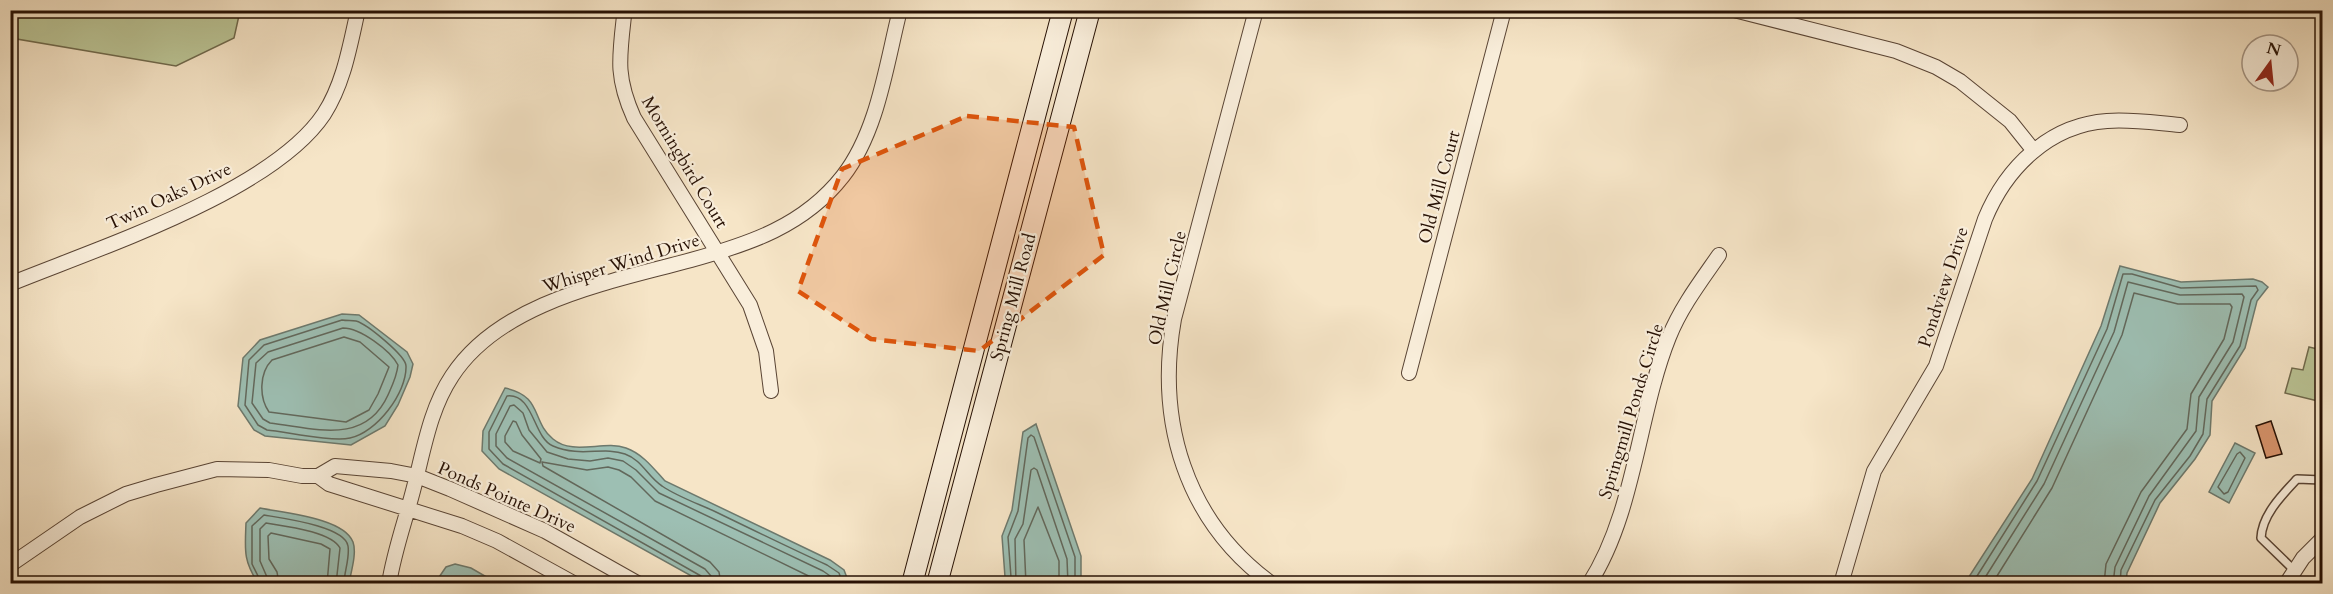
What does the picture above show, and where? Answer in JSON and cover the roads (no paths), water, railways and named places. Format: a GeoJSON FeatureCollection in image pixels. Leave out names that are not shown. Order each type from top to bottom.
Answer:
{"type":"FeatureCollection","features":[{"type":"Feature","properties":{"kind":"street","name":"Twin Oaks Drive"},"geometry":{"type":"LineString","coordinates":[[10,284],[225,194],[296,146],[313,129],[333,100],[340,83],[358,10]]}},
{"type":"Feature","properties":{"kind":"street","name":"Whisper Wind Drive"},"geometry":{"type":"LineString","coordinates":[[389,584],[431,422],[442,394],[466,357],[495,332],[524,313],[563,298],[720,253],[764,237],[795,221],[819,202],[854,160],[873,114],[900,10]]}},
{"type":"Feature","properties":{"kind":"street","name":"Spring Mill Road"},"geometry":{"type":"LineString","coordinates":[[912,584],[1063,10]]}},
{"type":"Feature","properties":{"kind":"street","name":"Spring Mill Road"},"geometry":{"type":"LineString","coordinates":[[937,584],[1090,10]]}},
{"type":"Feature","properties":{"kind":"street","name":"Old Mill Circle"},"geometry":{"type":"LineString","coordinates":[[1256,10],[1174,319],[1169,347],[1168,385],[1176,448],[1188,478],[1222,537],[1245,562],[1272,584]]}},
{"type":"Feature","properties":{"kind":"street","name":"Old Mill Court"},"geometry":{"type":"LineString","coordinates":[[1408,373],[1504,10]]}},
{"type":"Feature","properties":{"kind":"street"},"geometry":{"type":"LineString","coordinates":[[1734,10],[1896,51],[1936,67],[1967,87],[2010,121],[2034,151]]}},
{"type":"Feature","properties":{"kind":"street","name":"Morningbird Court"},"geometry":{"type":"LineString","coordinates":[[624,16],[619,81],[625,98],[634,118],[720,253],[756,319],[766,351],[771,391]]}},
{"type":"Feature","properties":{"kind":"street","name":"Pondview Drive"},"geometry":{"type":"LineString","coordinates":[[1841,584],[1874,471],[1936,366],[1994,198],[2023,160],[2034,151],[2050,139],[2088,123],[2124,120],[2180,125]]}},
{"type":"Feature","properties":{"kind":"street","name":"Springmill Ponds Circle"},"geometry":{"type":"LineString","coordinates":[[1590,584],[1613,534],[1669,337],[1691,297],[1719,255]]}},
{"type":"Feature","properties":{"kind":"street","name":"Ponds Pointe Drive"},"geometry":{"type":"LineString","coordinates":[[318,476],[335,466],[391,471],[417,477],[484,503],[545,531],[639,584]]}},
{"type":"Feature","properties":{"kind":"street","name":"Ponds Pointe Drive"},"geometry":{"type":"LineString","coordinates":[[10,565],[80,517],[126,494],[218,469],[259,469],[318,476],[329,484],[462,526],[496,541],[575,584]]}},
{"type":"Feature","properties":{"kind":"street"},"geometry":{"type":"LineString","coordinates":[[2286,584],[2322,539]]}},
{"type":"Feature","properties":{"kind":"lane"},"geometry":{"type":"LineString","coordinates":[[2295,571],[2261,538],[2262,526],[2281,496],[2297,479],[2322,480]]}},
{"type":"Feature","properties":{"kind":"water"},"geometry":{"type":"Polygon","coordinates":[[[2120,266],[2181,282],[2253,279],[2268,287],[2257,301],[2245,348],[2212,401],[2210,435],[2195,459],[2160,503],[2127,573],[2126,583],[1965,583],[2032,479],[2101,326],[2120,266]]]}},
{"type":"Feature","properties":{"kind":"water"},"geometry":{"type":"Polygon","coordinates":[[[342,314],[359,315],[407,352],[413,364],[398,405],[385,426],[351,445],[265,436],[254,430],[238,406],[243,358],[260,340],[342,314]]]}},
{"type":"Feature","properties":{"kind":"water"},"geometry":{"type":"Polygon","coordinates":[[[505,388],[517,392],[531,403],[546,432],[561,444],[579,447],[617,446],[626,448],[648,462],[665,481],[830,560],[844,570],[849,583],[704,583],[499,469],[482,451],[483,431],[505,388]]]}},
{"type":"Feature","properties":{"kind":"water"},"geometry":{"type":"Polygon","coordinates":[[[1036,424],[1081,556],[1081,583],[1001,583],[1005,577],[1002,536],[1012,510],[1023,432],[1036,424]]]}},
{"type":"Feature","properties":{"kind":"water"},"geometry":{"type":"Polygon","coordinates":[[[2235,443],[2255,453],[2229,503],[2209,492],[2235,443]]]}},
{"type":"Feature","properties":{"kind":"water"},"geometry":{"type":"Polygon","coordinates":[[[260,508],[326,522],[347,534],[353,542],[354,552],[349,583],[258,583],[247,561],[245,541],[246,523],[260,508]]]}},
{"type":"Feature","properties":{"kind":"water"},"geometry":{"type":"Polygon","coordinates":[[[455,564],[471,568],[497,583],[435,583],[446,567],[455,564]]]}}]}
